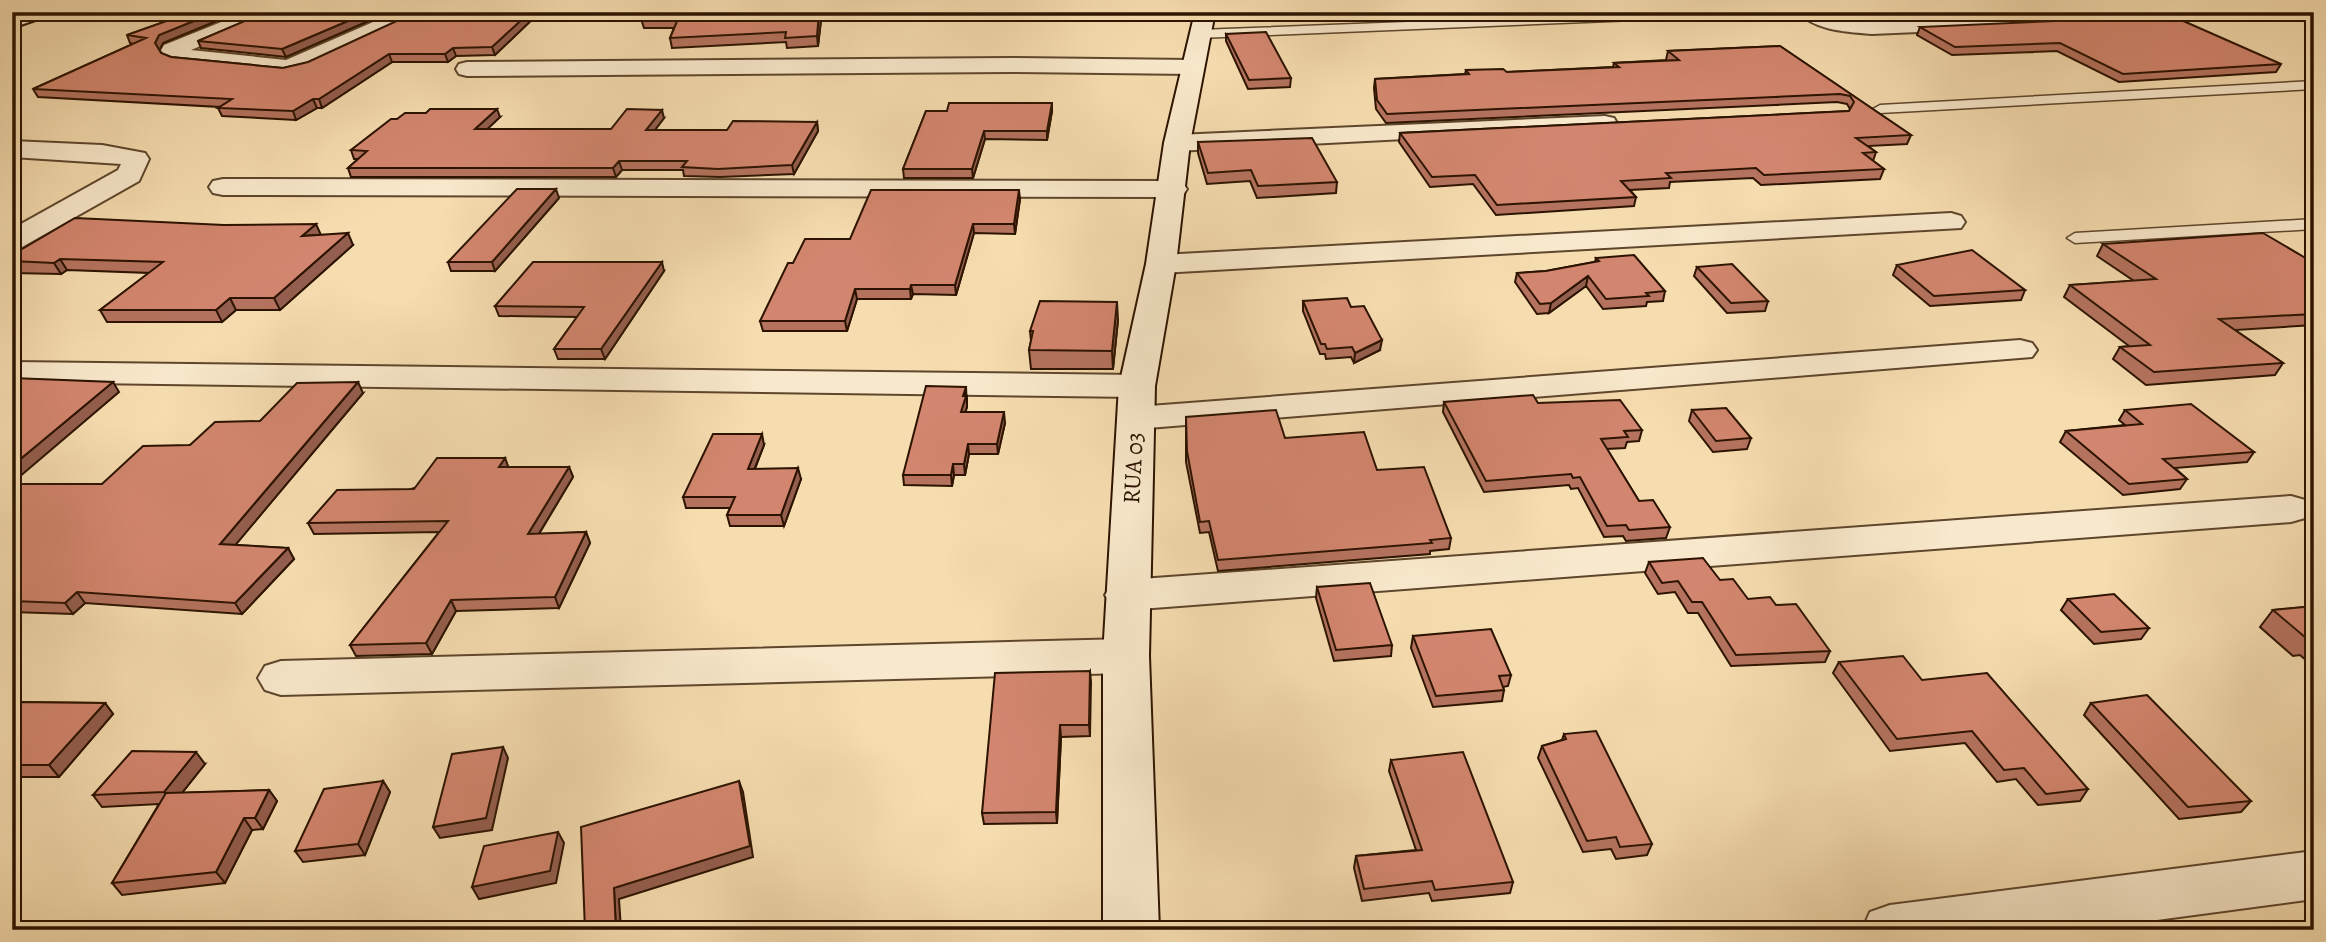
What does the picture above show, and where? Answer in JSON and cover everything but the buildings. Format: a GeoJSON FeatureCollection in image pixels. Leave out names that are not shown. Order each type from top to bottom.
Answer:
{"type":"FeatureCollection","features":[{"type":"Feature","properties":{"kind":"street"},"geometry":{"type":"LineString","coordinates":[[12,22],[40,12]]}},
{"type":"Feature","properties":{"kind":"street"},"geometry":{"type":"LineString","coordinates":[[265,12],[172,50],[175,55],[286,67],[302,63],[414,12]]}},
{"type":"Feature","properties":{"kind":"street"},"geometry":{"type":"LineString","coordinates":[[1809,12],[1819,19],[1853,26],[2236,12]]}},
{"type":"Feature","properties":{"kind":"street"},"geometry":{"type":"LineString","coordinates":[[467,69],[995,65],[1199,38]]}},
{"type":"Feature","properties":{"kind":"street","name":"RUA 03"},"geometry":{"type":"LineString","coordinates":[[1131,930],[1126,656],[1136,402],[1173,189],[1177,143],[1199,38]]}},
{"type":"Feature","properties":{"kind":"street"},"geometry":{"type":"LineString","coordinates":[[1177,143],[1632,122]]}},
{"type":"Feature","properties":{"kind":"street"},"geometry":{"type":"LineString","coordinates":[[12,149],[102,153],[136,159],[129,175],[12,241]]}},
{"type":"Feature","properties":{"kind":"street"},"geometry":{"type":"LineString","coordinates":[[223,187],[1173,189]]}},
{"type":"Feature","properties":{"kind":"street"},"geometry":{"type":"LineString","coordinates":[[1161,264],[1951,222]]}},
{"type":"Feature","properties":{"kind":"street"},"geometry":{"type":"LineString","coordinates":[[12,372],[1136,402],[2020,350]]}},
{"type":"Feature","properties":{"kind":"street"},"geometry":{"type":"LineString","coordinates":[[1127,594],[2291,509]]}},
{"type":"Feature","properties":{"kind":"street"},"geometry":{"type":"LineString","coordinates":[[281,678],[1126,656]]}},
{"type":"Feature","properties":{"kind":"street"},"geometry":{"type":"LineString","coordinates":[[1890,930],[2314,875]]}},
{"type":"Feature","properties":{"kind":"lane"},"geometry":{"type":"LineString","coordinates":[[1927,12],[1952,24]]}},
{"type":"Feature","properties":{"kind":"lane"},"geometry":{"type":"LineString","coordinates":[[1199,38],[1707,13]]}},
{"type":"Feature","properties":{"kind":"lane"},"geometry":{"type":"LineString","coordinates":[[1880,109],[2314,85]]}},
{"type":"Feature","properties":{"kind":"lane"},"geometry":{"type":"LineString","coordinates":[[2075,238],[2314,224]]}}]}
